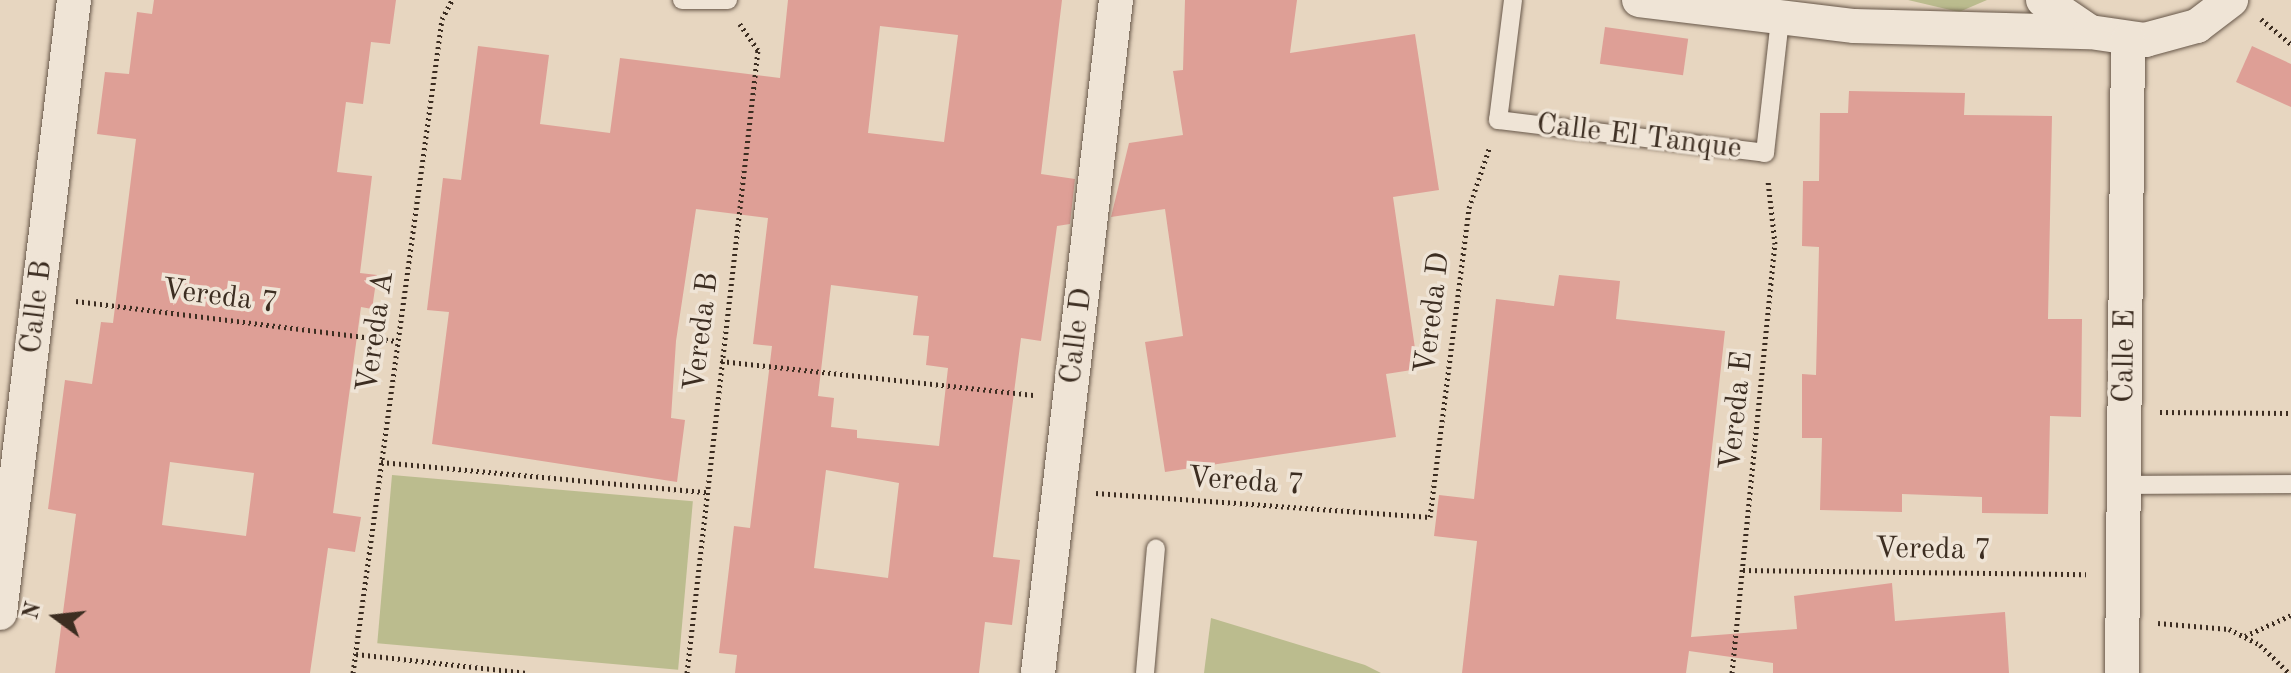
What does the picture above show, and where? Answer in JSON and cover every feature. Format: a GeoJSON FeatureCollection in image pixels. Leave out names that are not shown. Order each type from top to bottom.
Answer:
{"type":"FeatureCollection","features":[{"type":"Feature","properties":{"kind":"street","name":"Calle B"},"geometry":{"type":"LineString","coordinates":[[0,613],[74,0]]}},
{"type":"Feature","properties":{"kind":"street","name":"Calle D"},"geometry":{"type":"LineString","coordinates":[[1038,673],[1116,0]]}},
{"type":"Feature","properties":{"kind":"street"},"geometry":{"type":"LineString","coordinates":[[1639,0],[1780,19],[1872,14],[2090,32],[2128,40],[2172,36],[2231,0]]}},
{"type":"Feature","properties":{"kind":"street"},"geometry":{"type":"LineString","coordinates":[[2043,0],[2090,32]]}},
{"type":"Feature","properties":{"kind":"street","name":"Calle E"},"geometry":{"type":"LineString","coordinates":[[2122,673],[2128,40]]}},
{"type":"Feature","properties":{"kind":"lane"},"geometry":{"type":"LineString","coordinates":[[682,0],[727,2]]}},
{"type":"Feature","properties":{"kind":"lane","name":"Calle El Tanque"},"geometry":{"type":"LineString","coordinates":[[1513,0],[1498,120],[1765,153],[1780,19]]}},
{"type":"Feature","properties":{"kind":"lane"},"geometry":{"type":"LineString","coordinates":[[2124,485],[2291,484]]}},
{"type":"Feature","properties":{"kind":"lane"},"geometry":{"type":"LineString","coordinates":[[1145,673],[1156,548]]}},
{"type":"Feature","properties":{"kind":"path","name":"Vereda A"},"geometry":{"type":"LineString","coordinates":[[353,673],[442,19],[452,0]]}},
{"type":"Feature","properties":{"kind":"path","name":"Vereda B"},"geometry":{"type":"LineString","coordinates":[[687,673],[758,50],[727,2]]}},
{"type":"Feature","properties":{"kind":"path","name":"Vereda D"},"geometry":{"type":"LineString","coordinates":[[1430,517],[1469,208],[1498,120]]}},
{"type":"Feature","properties":{"kind":"path","name":"Vereda E"},"geometry":{"type":"LineString","coordinates":[[1732,673],[1775,244],[1765,153]]}},
{"type":"Feature","properties":{"kind":"path","name":"Vereda 7"},"geometry":{"type":"LineString","coordinates":[[38,296],[397,341]]}},
{"type":"Feature","properties":{"kind":"path"},"geometry":{"type":"LineString","coordinates":[[721,361],[1070,399]]}},
{"type":"Feature","properties":{"kind":"path"},"geometry":{"type":"LineString","coordinates":[[2124,411],[2291,413]]}},
{"type":"Feature","properties":{"kind":"path"},"geometry":{"type":"LineString","coordinates":[[381,462],[707,492]]}},
{"type":"Feature","properties":{"kind":"path","name":"Vereda 7"},"geometry":{"type":"LineString","coordinates":[[1059,491],[1430,517]]}},
{"type":"Feature","properties":{"kind":"path","name":"Vereda 7"},"geometry":{"type":"LineString","coordinates":[[1743,570],[2123,574]]}},
{"type":"Feature","properties":{"kind":"path"},"geometry":{"type":"LineString","coordinates":[[2245,637],[2291,615]]}},
{"type":"Feature","properties":{"kind":"path"},"geometry":{"type":"LineString","coordinates":[[2123,621],[2216,626],[2245,637],[2289,673]]}},
{"type":"Feature","properties":{"kind":"path"},"geometry":{"type":"LineString","coordinates":[[356,654],[527,673]]}},
{"type":"Feature","properties":{"kind":"green space"},"geometry":{"type":"Polygon","coordinates":[[[1908,0],[1987,0],[1959,12],[1908,0]]]}},
{"type":"Feature","properties":{"kind":"green space"},"geometry":{"type":"Polygon","coordinates":[[[392,475],[693,501],[678,670],[377,643],[392,475]]]}},
{"type":"Feature","properties":{"kind":"green space"},"geometry":{"type":"Polygon","coordinates":[[[1211,618],[1365,665],[1381,673],[1204,673],[1211,618]]]}},
{"type":"Feature","properties":{"kind":"building"},"geometry":{"type":"Polygon","coordinates":[[[154,0],[396,0],[390,44],[371,42],[363,104],[346,102],[337,172],[372,176],[360,273],[377,275],[372,309],[361,307],[333,513],[361,517],[355,552],[328,548],[310,673],[55,673],[76,514],[48,509],[65,380],[92,384],[101,322],[113,323],[136,139],[97,134],[105,72],[129,74],[137,12],[152,14],[154,0]],[[170,462],[162,525],[246,536],[254,473],[170,462]]]}},
{"type":"Feature","properties":{"kind":"building"},"geometry":{"type":"Polygon","coordinates":[[[788,0],[1062,0],[1041,174],[1075,179],[1070,224],[1057,226],[1041,341],[1021,338],[993,557],[1020,560],[1012,625],[985,622],[979,673],[735,673],[737,655],[719,653],[734,526],[750,528],[772,346],[753,344],[768,218],[696,209],[676,341],[671,418],[685,420],[677,482],[432,444],[449,312],[427,310],[443,178],[461,180],[478,46],[549,55],[540,124],[610,133],[620,58],[780,78],[788,0]],[[880,26],[868,133],[944,142],[958,35],[880,26]],[[831,285],[818,396],[834,398],[831,427],[857,430],[857,438],[939,446],[948,368],[926,365],[929,336],[913,335],[918,296],[831,285]],[[826,470],[814,568],[888,578],[899,483],[826,470]]]}},
{"type":"Feature","properties":{"kind":"building"},"geometry":{"type":"Polygon","coordinates":[[[1185,0],[1297,0],[1290,53],[1415,34],[1439,190],[1393,197],[1418,369],[1386,374],[1396,437],[1165,472],[1145,342],[1183,336],[1165,209],[1111,217],[1129,143],[1183,135],[1173,71],[1183,70],[1185,0]]]}},
{"type":"Feature","properties":{"kind":"building"},"geometry":{"type":"Polygon","coordinates":[[[1605,27],[1688,39],[1683,75],[1600,64],[1605,27]]]}},
{"type":"Feature","properties":{"kind":"building"},"geometry":{"type":"Polygon","coordinates":[[[2252,46],[2291,64],[2291,107],[2236,82],[2252,46]]]}},
{"type":"Feature","properties":{"kind":"building"},"geometry":{"type":"Polygon","coordinates":[[[1849,91],[1965,93],[1964,115],[2052,116],[2048,319],[2082,319],[2081,417],[2050,416],[2048,514],[1982,513],[1982,497],[1902,494],[1902,512],[1820,510],[1822,438],[1802,438],[1802,374],[1816,375],[1819,247],[1802,246],[1803,181],[1819,181],[1820,113],[1848,113],[1849,91]]]}},
{"type":"Feature","properties":{"kind":"building"},"geometry":{"type":"Polygon","coordinates":[[[1559,275],[1620,281],[1616,319],[1725,331],[1691,637],[1797,629],[1794,596],[1892,583],[1895,621],[2005,612],[2009,673],[1773,673],[1773,663],[1689,651],[1686,673],[1462,673],[1477,541],[1434,536],[1439,495],[1474,499],[1496,299],[1554,306],[1559,275]]]}}]}
